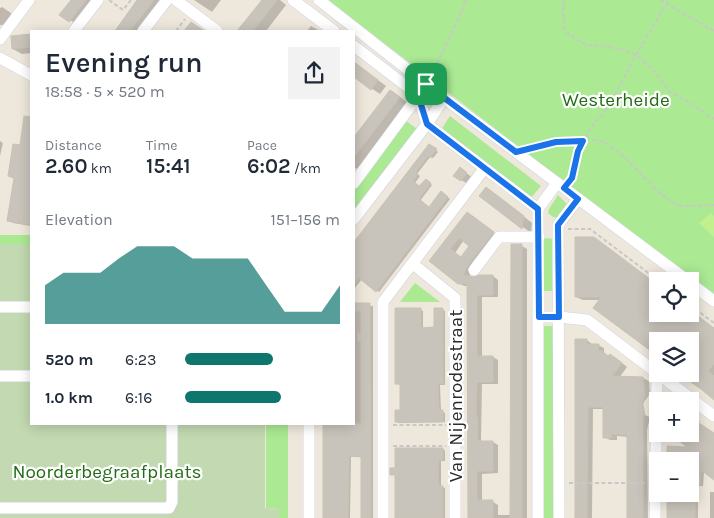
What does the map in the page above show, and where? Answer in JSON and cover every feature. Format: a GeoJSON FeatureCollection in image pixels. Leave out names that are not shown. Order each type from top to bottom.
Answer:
{"type":"FeatureCollection","features":[{"type":"Feature","properties":{"kind":"street"},"geometry":{"type":"LineString","coordinates":[[0,40],[29,0]]}},
{"type":"Feature","properties":{"kind":"street"},"geometry":{"type":"LineString","coordinates":[[75,30],[98,0]]}},
{"type":"Feature","properties":{"kind":"street"},"geometry":{"type":"LineString","coordinates":[[143,30],[167,0]]}},
{"type":"Feature","properties":{"kind":"street"},"geometry":{"type":"LineString","coordinates":[[176,0],[213,30]]}},
{"type":"Feature","properties":{"kind":"street"},"geometry":{"type":"LineString","coordinates":[[293,0],[333,30]]}},
{"type":"Feature","properties":{"kind":"street"},"geometry":{"type":"LineString","coordinates":[[319,0],[444,98],[676,272]]}},
{"type":"Feature","properties":{"kind":"street"},"geometry":{"type":"LineString","coordinates":[[355,47],[418,95],[427,124],[538,209]]}},
{"type":"Feature","properties":{"kind":"street"},"geometry":{"type":"LineString","coordinates":[[0,58],[30,74]]}},
{"type":"Feature","properties":{"kind":"street"},"geometry":{"type":"LineString","coordinates":[[355,182],[426,84]]}},
{"type":"Feature","properties":{"kind":"street"},"geometry":{"type":"LineString","coordinates":[[355,218],[427,124],[444,98]]}},
{"type":"Feature","properties":{"kind":"street"},"geometry":{"type":"LineString","coordinates":[[383,518],[383,302],[484,169]]}},
{"type":"Feature","properties":{"kind":"street"},"geometry":{"type":"LineString","coordinates":[[538,518],[538,209],[560,185]]}},
{"type":"Feature","properties":{"kind":"street"},"geometry":{"type":"LineString","coordinates":[[559,518],[558,227],[578,199]]}},
{"type":"Feature","properties":{"kind":"street"},"geometry":{"type":"LineString","coordinates":[[539,222],[558,227]]}},
{"type":"Feature","properties":{"kind":"street"},"geometry":{"type":"LineString","coordinates":[[474,270],[499,237],[539,237]]}},
{"type":"Feature","properties":{"kind":"street","name":"Van Nijenrodestraat"},"geometry":{"type":"LineString","coordinates":[[413,264],[455,298],[455,518]]}},
{"type":"Feature","properties":{"kind":"street"},"geometry":{"type":"LineString","coordinates":[[699,290],[714,301]]}},
{"type":"Feature","properties":{"kind":"street"},"geometry":{"type":"LineString","coordinates":[[0,307],[30,307]]}},
{"type":"Feature","properties":{"kind":"street"},"geometry":{"type":"LineString","coordinates":[[539,317],[581,318],[587,320],[649,368]]}},
{"type":"Feature","properties":{"kind":"street"},"geometry":{"type":"LineString","coordinates":[[0,376],[30,376]]}},
{"type":"Feature","properties":{"kind":"street"},"geometry":{"type":"LineString","coordinates":[[656,382],[656,452]]}},
{"type":"Feature","properties":{"kind":"street"},"geometry":{"type":"LineString","coordinates":[[668,382],[714,416]]}},
{"type":"Feature","properties":{"kind":"street"},"geometry":{"type":"LineString","coordinates":[[0,508],[170,508],[172,502],[172,425]]}},
{"type":"Feature","properties":{"kind":"street"},"geometry":{"type":"LineString","coordinates":[[309,518],[310,425]]}},
{"type":"Feature","properties":{"kind":"street"},"geometry":{"type":"LineString","coordinates":[[655,502],[655,518]]}},
{"type":"Feature","properties":{"kind":"path"},"geometry":{"type":"LineString","coordinates":[[109,0],[124,10],[131,0]]}},
{"type":"Feature","properties":{"kind":"path"},"geometry":{"type":"LineString","coordinates":[[426,84],[451,35],[466,0]]}},
{"type":"Feature","properties":{"kind":"path"},"geometry":{"type":"LineString","coordinates":[[564,0],[562,10],[564,29],[570,35],[586,45],[617,48],[636,55],[658,75],[668,91],[714,119]]}},
{"type":"Feature","properties":{"kind":"path"},"geometry":{"type":"LineString","coordinates":[[660,0],[714,31]]}},
{"type":"Feature","properties":{"kind":"path"},"geometry":{"type":"LineString","coordinates":[[560,185],[572,178],[578,151],[583,141],[591,127],[609,106],[636,55],[669,0]]}},
{"type":"Feature","properties":{"kind":"path"},"geometry":{"type":"LineString","coordinates":[[177,30],[191,12]]}},
{"type":"Feature","properties":{"kind":"path"},"geometry":{"type":"LineString","coordinates":[[516,152],[556,142],[599,141],[615,149],[664,196],[682,206],[714,205]]}},
{"type":"Feature","properties":{"kind":"path"},"geometry":{"type":"LineString","coordinates":[[558,227],[590,229],[649,273]]}},
{"type":"Feature","properties":{"kind":"path"},"geometry":{"type":"LineString","coordinates":[[699,312],[714,323]]}},
{"type":"Feature","properties":{"kind":"path"},"geometry":{"type":"LineString","coordinates":[[383,425],[456,425]]}},
{"type":"Feature","properties":{"kind":"path"},"geometry":{"type":"LineString","coordinates":[[383,446],[456,445]]}},
{"type":"Feature","properties":{"kind":"path"},"geometry":{"type":"LineString","coordinates":[[559,482],[649,483]]}},
{"type":"Feature","properties":{"kind":"green space","name":"Westerheide"},"geometry":{"type":"Polygon","coordinates":[[[328,0],[714,0],[714,297],[699,285],[699,272],[682,272],[328,0]]]}},
{"type":"Feature","properties":{"kind":"green space"},"geometry":{"type":"Polygon","coordinates":[[[450,116],[541,186],[530,199],[441,130],[450,116]]]}},
{"type":"Feature","properties":{"kind":"green space"},"geometry":{"type":"Polygon","coordinates":[[[405,120],[417,129],[355,211],[355,187],[405,120]]]}},
{"type":"Feature","properties":{"kind":"green space"},"geometry":{"type":"Polygon","coordinates":[[[558,195],[567,204],[557,218],[548,213],[558,195]]]}},
{"type":"Feature","properties":{"kind":"green space"},"geometry":{"type":"Polygon","coordinates":[[[711,213],[714,216],[714,237],[699,223],[711,213]]]}},
{"type":"Feature","properties":{"kind":"green space"},"geometry":{"type":"Polygon","coordinates":[[[0,235],[30,235],[30,249],[0,249],[0,235]]]}},
{"type":"Feature","properties":{"kind":"green space"},"geometry":{"type":"Polygon","coordinates":[[[544,238],[554,239],[554,291],[544,291],[544,238]]]}},
{"type":"Feature","properties":{"kind":"green space","name":"Noorderbegraafplaats"},"geometry":{"type":"Polygon","coordinates":[[[0,244],[30,245],[30,425],[265,425],[265,508],[279,509],[279,518],[0,518],[0,244]]]}},
{"type":"Feature","properties":{"kind":"green space"},"geometry":{"type":"Polygon","coordinates":[[[415,283],[440,302],[400,302],[415,283]]]}},
{"type":"Feature","properties":{"kind":"green space"},"geometry":{"type":"Polygon","coordinates":[[[554,326],[554,518],[542,518],[542,328],[554,326]]]}},
{"type":"Feature","properties":{"kind":"green space"},"geometry":{"type":"Polygon","coordinates":[[[266,425],[288,425],[288,518],[279,518],[279,509],[266,508],[266,425]]]}},
{"type":"Feature","properties":{"kind":"building"},"geometry":{"type":"Polygon","coordinates":[[[71,0],[86,0],[69,22],[59,15],[71,0]]]}},
{"type":"Feature","properties":{"kind":"building"},"geometry":{"type":"Polygon","coordinates":[[[137,0],[154,0],[131,30],[116,30],[137,0]]]}},
{"type":"Feature","properties":{"kind":"building"},"geometry":{"type":"Polygon","coordinates":[[[262,0],[277,0],[254,30],[238,30],[262,0]]]}},
{"type":"Feature","properties":{"kind":"building"},"geometry":{"type":"Polygon","coordinates":[[[191,22],[203,30],[185,30],[191,22]]]}},
{"type":"Feature","properties":{"kind":"building"},"geometry":{"type":"Polygon","coordinates":[[[30,34],[30,47],[12,49],[11,36],[30,34]]]}},
{"type":"Feature","properties":{"kind":"building"},"geometry":{"type":"Polygon","coordinates":[[[355,63],[378,80],[371,90],[355,78],[355,63]]]}},
{"type":"Feature","properties":{"kind":"building"},"geometry":{"type":"Polygon","coordinates":[[[390,90],[400,97],[355,156],[355,136],[390,90]]]}},
{"type":"Feature","properties":{"kind":"building"},"geometry":{"type":"Polygon","coordinates":[[[24,116],[30,117],[30,225],[7,221],[14,178],[8,176],[13,144],[20,145],[24,116]]]}},
{"type":"Feature","properties":{"kind":"building"},"geometry":{"type":"Polygon","coordinates":[[[429,144],[437,149],[430,158],[428,156],[416,172],[418,174],[413,181],[419,186],[426,179],[431,183],[419,199],[429,207],[441,191],[448,197],[376,292],[359,278],[355,284],[355,241],[429,144]]]}},
{"type":"Feature","properties":{"kind":"building"},"geometry":{"type":"Polygon","coordinates":[[[460,167],[467,173],[461,181],[453,176],[460,167]]]}},
{"type":"Feature","properties":{"kind":"building"},"geometry":{"type":"Polygon","coordinates":[[[486,187],[524,216],[522,229],[479,196],[486,187]]]}},
{"type":"Feature","properties":{"kind":"building"},"geometry":{"type":"Polygon","coordinates":[[[467,212],[494,232],[468,265],[463,275],[474,277],[493,275],[493,295],[477,295],[477,356],[493,356],[493,382],[477,382],[476,410],[477,440],[493,441],[493,471],[477,471],[477,500],[493,500],[493,518],[468,518],[467,284],[458,284],[429,261],[467,212]],[[459,238],[450,249],[461,257],[469,246],[459,238]]]}},
{"type":"Feature","properties":{"kind":"building"},"geometry":{"type":"Polygon","coordinates":[[[575,237],[594,237],[649,278],[649,322],[699,322],[699,317],[714,328],[714,364],[708,371],[714,376],[714,400],[691,382],[699,382],[699,332],[649,332],[649,350],[593,308],[601,297],[575,297],[575,237]]]}},
{"type":"Feature","properties":{"kind":"building"},"geometry":{"type":"Polygon","coordinates":[[[511,244],[522,244],[522,518],[510,518],[511,244]]]}},
{"type":"Feature","properties":{"kind":"building"},"geometry":{"type":"Polygon","coordinates":[[[355,303],[370,303],[371,518],[361,518],[361,457],[349,456],[348,518],[323,518],[323,425],[361,424],[361,341],[358,341],[358,333],[361,333],[361,311],[355,311],[355,303]]]}},
{"type":"Feature","properties":{"kind":"building"},"geometry":{"type":"Polygon","coordinates":[[[395,308],[421,308],[421,328],[434,327],[434,308],[443,308],[443,384],[438,384],[439,410],[443,410],[443,422],[395,422],[395,410],[400,410],[400,384],[395,384],[395,308]]]}},
{"type":"Feature","properties":{"kind":"building"},"geometry":{"type":"Polygon","coordinates":[[[575,339],[587,339],[587,344],[599,344],[598,351],[602,351],[608,356],[610,354],[622,363],[612,376],[643,377],[645,415],[643,413],[643,518],[627,518],[627,435],[611,434],[611,438],[603,438],[603,407],[588,407],[587,518],[575,518],[575,339]]]}},
{"type":"Feature","properties":{"kind":"building"},"geometry":{"type":"Polygon","coordinates":[[[699,423],[714,433],[714,480],[701,470],[701,485],[699,485],[699,452],[667,452],[667,446],[687,447],[680,442],[699,442],[699,423]]]}},
{"type":"Feature","properties":{"kind":"building"},"geometry":{"type":"Polygon","coordinates":[[[395,448],[443,448],[443,460],[439,460],[438,469],[439,486],[443,486],[443,518],[395,518],[395,475],[390,475],[390,468],[395,468],[395,448]]]}},
{"type":"Feature","properties":{"kind":"building"},"geometry":{"type":"Polygon","coordinates":[[[667,502],[695,502],[695,518],[667,518],[667,502]]]}},
{"type":"Feature","properties":{"kind":"route"},"geometry":{"type":"LineString","coordinates":[[426,84],[516,152],[556,142],[583,141],[578,151],[572,178],[564,188],[578,199],[558,225],[559,317],[539,317],[538,209],[427,124],[418,95],[426,84]]}}]}
